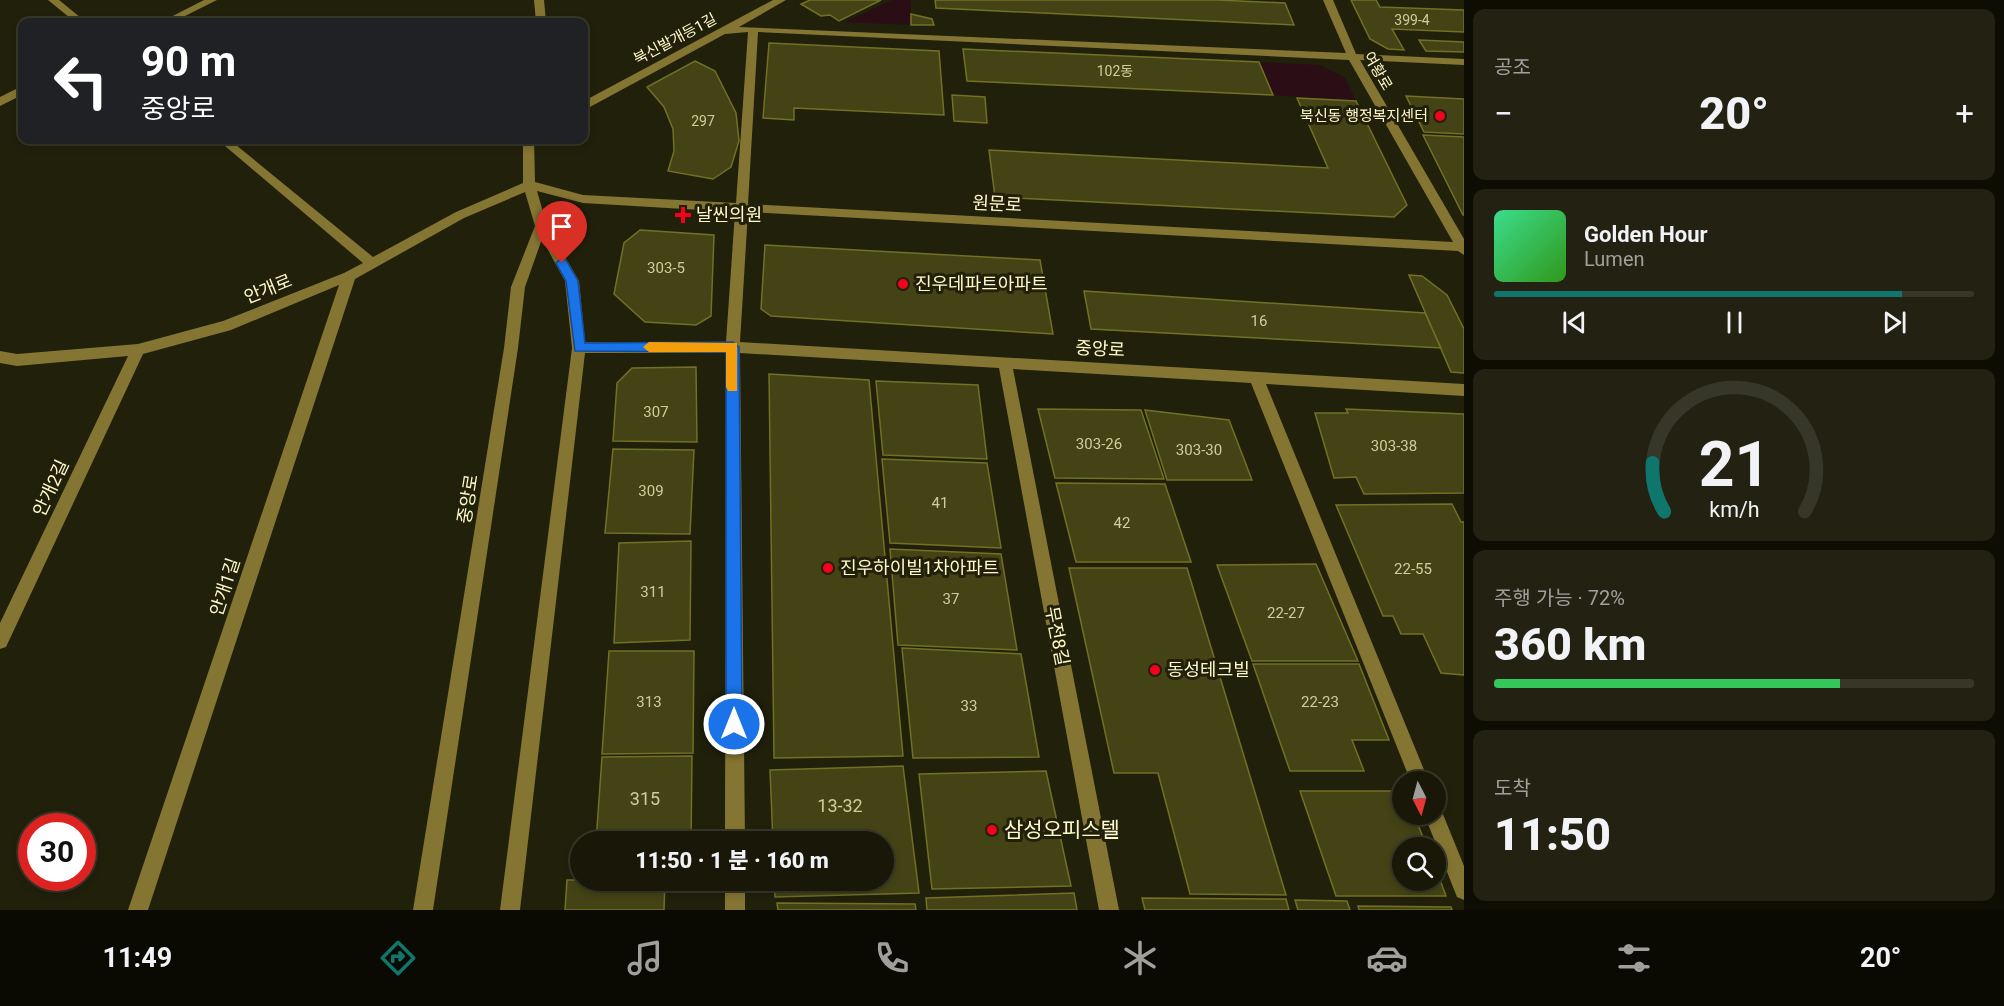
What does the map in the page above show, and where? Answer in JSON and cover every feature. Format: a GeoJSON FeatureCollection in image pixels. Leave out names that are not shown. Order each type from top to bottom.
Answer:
{"type":"FeatureCollection","features":[{"type":"Feature","properties":{"kind":"street"},"geometry":{"type":"LineString","coordinates":[[53,0],[76,18]]}},
{"type":"Feature","properties":{"kind":"street"},"geometry":{"type":"LineString","coordinates":[[174,18],[212,0]]}},
{"type":"Feature","properties":{"kind":"street"},"geometry":{"type":"LineString","coordinates":[[539,0],[541,18]]}},
{"type":"Feature","properties":{"kind":"street","name":"북신발개등1길"},"geometry":{"type":"LineString","coordinates":[[588,103],[781,0]]}},
{"type":"Feature","properties":{"kind":"street","name":"여황로"},"geometry":{"type":"LineString","coordinates":[[1328,0],[1353,58],[1463,248]]}},
{"type":"Feature","properties":{"kind":"street"},"geometry":{"type":"LineString","coordinates":[[723,31],[753,29],[1464,62]]}},
{"type":"Feature","properties":{"kind":"street"},"geometry":{"type":"LineString","coordinates":[[735,831],[733,347],[753,29]]}},
{"type":"Feature","properties":{"kind":"street"},"geometry":{"type":"LineString","coordinates":[[0,102],[18,93]]}},
{"type":"Feature","properties":{"kind":"street"},"geometry":{"type":"LineString","coordinates":[[229,144],[373,264]]}},
{"type":"Feature","properties":{"kind":"street"},"geometry":{"type":"LineString","coordinates":[[510,910],[579,348],[572,281],[541,226],[529,185],[528,144]]}},
{"type":"Feature","properties":{"kind":"street","name":"원문로"},"geometry":{"type":"LineString","coordinates":[[529,185],[583,199],[1463,248]]}},
{"type":"Feature","properties":{"kind":"street","name":"안개로"},"geometry":{"type":"LineString","coordinates":[[0,357],[17,360],[138,350],[226,326],[349,276],[460,215],[529,185]]}},
{"type":"Feature","properties":{"kind":"street","name":"중앙로"},"geometry":{"type":"LineString","coordinates":[[423,910],[509,359],[518,287],[541,226]]}},
{"type":"Feature","properties":{"kind":"street","name":"안개1길"},"geometry":{"type":"LineString","coordinates":[[138,910],[349,276]]}},
{"type":"Feature","properties":{"kind":"street","name":"중앙로"},"geometry":{"type":"LineString","coordinates":[[579,348],[733,347],[1464,390]]}},
{"type":"Feature","properties":{"kind":"street","name":"안개2길"},"geometry":{"type":"LineString","coordinates":[[0,641],[138,350]]}},
{"type":"Feature","properties":{"kind":"street","name":"무전8길"},"geometry":{"type":"LineString","coordinates":[[1005,363],[1109,910]]}},
{"type":"Feature","properties":{"kind":"street"},"geometry":{"type":"LineString","coordinates":[[1256,378],[1416,771]]}},
{"type":"Feature","properties":{"kind":"street"},"geometry":{"type":"LineString","coordinates":[[1437,825],[1464,890]]}},
{"type":"Feature","properties":{"kind":"street"},"geometry":{"type":"LineString","coordinates":[[735,891],[735,910]]}},
{"type":"Feature","properties":{"kind":"shaded area"},"geometry":{"type":"Polygon","coordinates":[[[892,0],[911,0],[911,25],[845,22],[892,0]]]}},
{"type":"Feature","properties":{"kind":"shaded area"},"geometry":{"type":"Polygon","coordinates":[[[1259,62],[1320,65],[1345,78],[1356,101],[1273,95],[1259,62]]]}},
{"type":"Feature","properties":{"kind":"building"},"geometry":{"type":"Polygon","coordinates":[[[810,0],[881,0],[839,21],[830,15],[821,16],[801,4],[810,0]]]}},
{"type":"Feature","properties":{"kind":"building"},"geometry":{"type":"Polygon","coordinates":[[[935,0],[1218,0],[1285,3],[1294,25],[936,8],[935,0]]]}},
{"type":"Feature","properties":{"kind":"building"},"geometry":{"type":"Polygon","coordinates":[[[1351,0],[1376,0],[1380,7],[1464,10],[1464,32],[1392,29],[1404,50],[1388,49],[1370,39],[1351,0]]]}},
{"type":"Feature","properties":{"kind":"building"},"geometry":{"type":"Polygon","coordinates":[[[911,14],[932,19],[934,25],[911,25],[911,14]]]}},
{"type":"Feature","properties":{"kind":"building"},"geometry":{"type":"Polygon","coordinates":[[[1419,40],[1464,42],[1464,52],[1426,51],[1419,40]]]}},
{"type":"Feature","properties":{"kind":"building"},"geometry":{"type":"Polygon","coordinates":[[[769,43],[939,51],[944,115],[794,108],[794,120],[763,118],[769,43]]]}},
{"type":"Feature","properties":{"kind":"building"},"geometry":{"type":"Polygon","coordinates":[[[963,49],[1259,62],[1273,95],[967,81],[963,49]]]}},
{"type":"Feature","properties":{"kind":"building"},"geometry":{"type":"Polygon","coordinates":[[[695,61],[715,71],[736,113],[739,141],[731,167],[713,179],[668,171],[674,151],[673,129],[664,107],[647,87],[695,61]]]}},
{"type":"Feature","properties":{"kind":"building"},"geometry":{"type":"Polygon","coordinates":[[[952,95],[985,97],[987,123],[954,121],[952,95]]]}},
{"type":"Feature","properties":{"kind":"building","name":"북신동 행정복지센터"},"geometry":{"type":"Polygon","coordinates":[[[1406,96],[1464,99],[1464,134],[1424,132],[1406,96]]]}},
{"type":"Feature","properties":{"kind":"building"},"geometry":{"type":"Polygon","coordinates":[[[1297,98],[1356,101],[1407,205],[1394,217],[995,197],[989,150],[1328,168],[1297,98]]]}},
{"type":"Feature","properties":{"kind":"building"},"geometry":{"type":"Polygon","coordinates":[[[1423,135],[1464,137],[1464,215],[1463,215],[1423,135]]]}},
{"type":"Feature","properties":{"kind":"building"},"geometry":{"type":"Polygon","coordinates":[[[640,230],[714,235],[711,316],[696,325],[645,322],[614,294],[624,243],[640,230]]]}},
{"type":"Feature","properties":{"kind":"building","name":"진우데파트아파트"},"geometry":{"type":"Polygon","coordinates":[[[765,245],[1040,260],[1053,334],[771,316],[761,309],[765,245]]]}},
{"type":"Feature","properties":{"kind":"building"},"geometry":{"type":"Polygon","coordinates":[[[1409,275],[1422,276],[1447,295],[1464,329],[1464,373],[1451,372],[1409,275]]]}},
{"type":"Feature","properties":{"kind":"building"},"geometry":{"type":"Polygon","coordinates":[[[1084,291],[1425,313],[1441,348],[1091,329],[1084,291]]]}},
{"type":"Feature","properties":{"kind":"building"},"geometry":{"type":"Polygon","coordinates":[[[696,367],[697,442],[613,441],[617,383],[632,368],[696,367]]]}},
{"type":"Feature","properties":{"kind":"building","name":"진우하이빌1차아파트"},"geometry":{"type":"Polygon","coordinates":[[[769,374],[869,380],[903,756],[774,758],[769,374]]]}},
{"type":"Feature","properties":{"kind":"building"},"geometry":{"type":"Polygon","coordinates":[[[876,381],[978,385],[987,459],[883,455],[876,381]]]}},
{"type":"Feature","properties":{"kind":"building"},"geometry":{"type":"Polygon","coordinates":[[[1038,409],[1141,410],[1164,479],[1055,478],[1038,409]]]}},
{"type":"Feature","properties":{"kind":"building"},"geometry":{"type":"Polygon","coordinates":[[[1346,409],[1464,414],[1464,493],[1364,494],[1356,477],[1334,478],[1315,413],[1348,413],[1346,409]]]}},
{"type":"Feature","properties":{"kind":"building"},"geometry":{"type":"Polygon","coordinates":[[[1145,410],[1229,420],[1252,480],[1167,480],[1145,410]]]}},
{"type":"Feature","properties":{"kind":"building"},"geometry":{"type":"Polygon","coordinates":[[[613,449],[694,450],[690,534],[605,533],[613,449]]]}},
{"type":"Feature","properties":{"kind":"building"},"geometry":{"type":"Polygon","coordinates":[[[882,459],[987,463],[1001,548],[890,543],[882,459]]]}},
{"type":"Feature","properties":{"kind":"building"},"geometry":{"type":"Polygon","coordinates":[[[1056,483],[1165,484],[1191,562],[1076,562],[1056,483]]]}},
{"type":"Feature","properties":{"kind":"building"},"geometry":{"type":"Polygon","coordinates":[[[1452,504],[1461,522],[1464,522],[1464,675],[1441,673],[1423,634],[1401,634],[1393,616],[1383,616],[1336,505],[1452,504]]]}},
{"type":"Feature","properties":{"kind":"building"},"geometry":{"type":"Polygon","coordinates":[[[691,541],[690,640],[614,643],[619,543],[691,541]]]}},
{"type":"Feature","properties":{"kind":"building"},"geometry":{"type":"Polygon","coordinates":[[[890,549],[1001,554],[1017,650],[898,645],[890,549]]]}},
{"type":"Feature","properties":{"kind":"building"},"geometry":{"type":"Polygon","coordinates":[[[1316,564],[1358,661],[1252,661],[1217,565],[1316,564]]]}},
{"type":"Feature","properties":{"kind":"building","name":"동성테크빌"},"geometry":{"type":"Polygon","coordinates":[[[1069,568],[1187,568],[1286,895],[1190,894],[1158,773],[1114,773],[1069,568]]]}},
{"type":"Feature","properties":{"kind":"building"},"geometry":{"type":"Polygon","coordinates":[[[902,648],[1021,654],[1039,757],[913,758],[902,648]]]}},
{"type":"Feature","properties":{"kind":"building"},"geometry":{"type":"Polygon","coordinates":[[[609,651],[694,651],[693,753],[602,754],[609,651]]]}},
{"type":"Feature","properties":{"kind":"building"},"geometry":{"type":"Polygon","coordinates":[[[1253,664],[1359,664],[1389,740],[1352,740],[1364,771],[1290,771],[1253,664]]]}},
{"type":"Feature","properties":{"kind":"building"},"geometry":{"type":"Polygon","coordinates":[[[692,756],[691,831],[597,831],[602,757],[692,756]]]}},
{"type":"Feature","properties":{"kind":"building"},"geometry":{"type":"Polygon","coordinates":[[[903,766],[919,893],[775,897],[775,891],[894,891],[894,831],[773,831],[770,770],[903,766]]]}},
{"type":"Feature","properties":{"kind":"building","name":"삼성오피스텔"},"geometry":{"type":"Polygon","coordinates":[[[1046,771],[1071,886],[932,889],[919,774],[1046,771]]]}},
{"type":"Feature","properties":{"kind":"building"},"geometry":{"type":"Polygon","coordinates":[[[1300,791],[1392,791],[1392,825],[1418,825],[1423,837],[1392,837],[1392,891],[1444,891],[1446,896],[1336,896],[1300,791]]]}},
{"type":"Feature","properties":{"kind":"building"},"geometry":{"type":"Polygon","coordinates":[[[567,880],[570,880],[570,891],[665,891],[664,910],[565,910],[567,880]]]}},
{"type":"Feature","properties":{"kind":"building"},"geometry":{"type":"Polygon","coordinates":[[[1074,893],[1077,910],[927,910],[926,898],[1074,893]]]}},
{"type":"Feature","properties":{"kind":"building"},"geometry":{"type":"Polygon","coordinates":[[[1142,898],[1286,899],[1289,910],[1145,910],[1142,898]]]}},
{"type":"Feature","properties":{"kind":"building"},"geometry":{"type":"Polygon","coordinates":[[[1295,900],[1347,901],[1350,910],[1298,910],[1295,900]]]}},
{"type":"Feature","properties":{"kind":"building"},"geometry":{"type":"Polygon","coordinates":[[[777,903],[915,904],[916,910],[778,910],[777,903]]]}},
{"type":"Feature","properties":{"kind":"building"},"geometry":{"type":"Polygon","coordinates":[[[1358,906],[1451,907],[1452,910],[1359,910],[1358,906]]]}},
{"type":"Feature","properties":{"kind":"slow traffic"},"geometry":{"type":"LineString","coordinates":[[649,347],[733,347],[733,387]]}},
{"type":"Feature","properties":{"kind":"place","name":"북신동 행정복지센터"},"geometry":{"type":"Point","coordinates":[1440,116]}},
{"type":"Feature","properties":{"kind":"place","name":"날씬의원"},"geometry":{"type":"Point","coordinates":[683,215]}},
{"type":"Feature","properties":{"kind":"place","name":"진우데파트아파트"},"geometry":{"type":"Point","coordinates":[903,284]}},
{"type":"Feature","properties":{"kind":"place","name":"진우하이빌1차아파트"},"geometry":{"type":"Point","coordinates":[828,568]}},
{"type":"Feature","properties":{"kind":"place","name":"동성테크빌"},"geometry":{"type":"Point","coordinates":[1155,670]}},
{"type":"Feature","properties":{"kind":"place","name":"삼성오피스텔"},"geometry":{"type":"Point","coordinates":[992,830]}},
{"type":"Feature","properties":{"kind":"route"},"geometry":{"type":"LineString","coordinates":[[562,263],[572,281],[579,348],[733,347],[734,724]]}}]}
